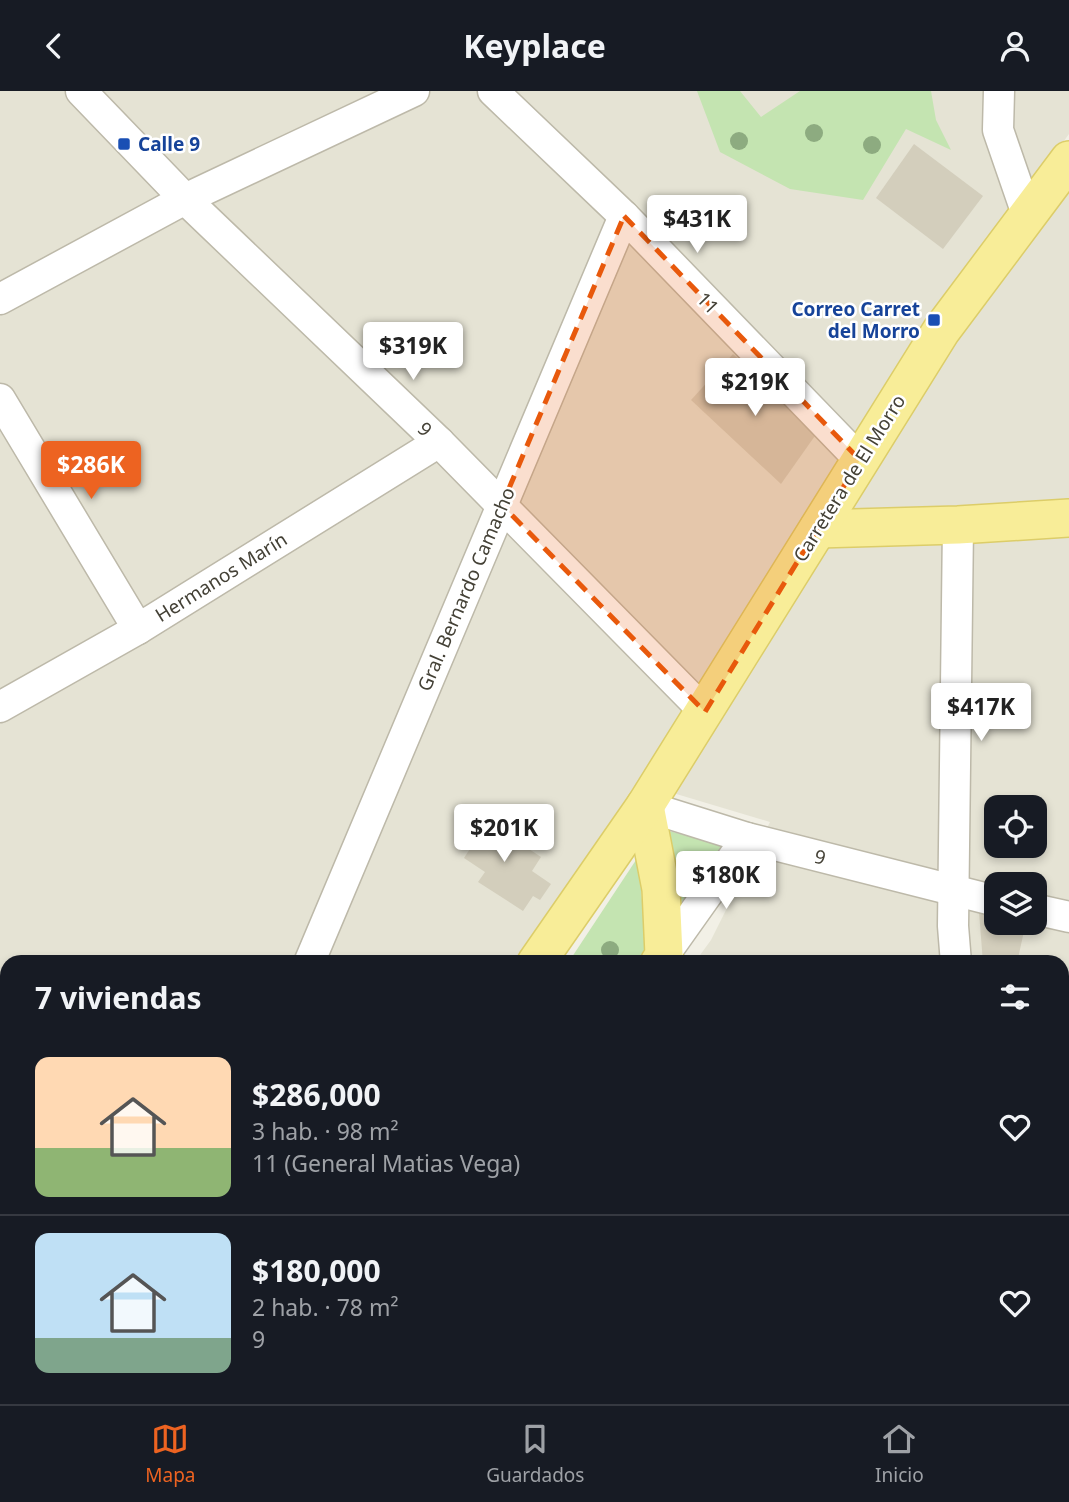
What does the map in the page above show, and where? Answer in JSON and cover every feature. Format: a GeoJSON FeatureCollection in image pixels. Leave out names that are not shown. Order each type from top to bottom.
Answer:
{"type":"FeatureCollection","features":[{"type":"Feature","properties":{"kind":"main road","name":"Carretera de El Morro"},"geometry":{"type":"LineString","coordinates":[[542,955],[645,806],[941,331],[1069,160]]}},
{"type":"Feature","properties":{"kind":"main road"},"geometry":{"type":"LineString","coordinates":[[818,529],[958,525],[1069,518]]}},
{"type":"Feature","properties":{"kind":"main road"},"geometry":{"type":"LineString","coordinates":[[645,806],[661,889],[661,955]]}},
{"type":"Feature","properties":{"kind":"street","name":"9"},"geometry":{"type":"LineString","coordinates":[[81,91],[184,199],[439,442],[705,712]]}},
{"type":"Feature","properties":{"kind":"street"},"geometry":{"type":"LineString","coordinates":[[0,299],[184,199],[414,91]]}},
{"type":"Feature","properties":{"kind":"street","name":"11"},"geometry":{"type":"LineString","coordinates":[[493,91],[624,216],[860,460]]}},
{"type":"Feature","properties":{"kind":"street"},"geometry":{"type":"LineString","coordinates":[[999,91],[998,130],[1027,214]]}},
{"type":"Feature","properties":{"kind":"street","name":"Gral. Bernardo Camacho"},"geometry":{"type":"LineString","coordinates":[[312,955],[624,216]]}},
{"type":"Feature","properties":{"kind":"street"},"geometry":{"type":"LineString","coordinates":[[0,399],[138,629]]}},
{"type":"Feature","properties":{"kind":"street","name":"Hermanos Marín"},"geometry":{"type":"LineString","coordinates":[[0,707],[138,629],[439,442]]}},
{"type":"Feature","properties":{"kind":"street"},"geometry":{"type":"LineString","coordinates":[[956,955],[954,892],[958,525]]}},
{"type":"Feature","properties":{"kind":"street","name":"9"},"geometry":{"type":"LineString","coordinates":[[645,806],[747,838],[984,898]]}},
{"type":"Feature","properties":{"kind":"street"},"geometry":{"type":"LineString","coordinates":[[664,955],[747,838]]}},
{"type":"Feature","properties":{"kind":"street"},"geometry":{"type":"LineString","coordinates":[[1047,912],[1069,916]]}},
{"type":"Feature","properties":{"kind":"highlighted area"},"geometry":{"type":"Polygon","coordinates":[[[624,216],[860,460],[705,712],[502,505],[624,216]]]}},
{"type":"Feature","properties":{"kind":"shaded area"},"geometry":{"type":"Polygon","coordinates":[[[0,91],[1069,91],[1069,134],[1009,216],[534,955],[0,955],[0,91]]]}},
{"type":"Feature","properties":{"kind":"shaded area"},"geometry":{"type":"Polygon","coordinates":[[[1069,182],[1069,503],[842,512],[948,346],[1069,182]]]}},
{"type":"Feature","properties":{"kind":"shaded area"},"geometry":{"type":"Polygon","coordinates":[[[1069,533],[1069,955],[700,955],[711,940],[770,822],[673,793],[827,543],[1069,533]]]}},
{"type":"Feature","properties":{"kind":"green space"},"geometry":{"type":"Polygon","coordinates":[[[697,91],[740,91],[761,117],[800,91],[931,91],[936,120],[951,150],[906,129],[863,200],[790,189],[720,152],[697,91]]]}},
{"type":"Feature","properties":{"kind":"green space"},"geometry":{"type":"Polygon","coordinates":[[[669,831],[723,845],[676,910],[669,831]]]}},
{"type":"Feature","properties":{"kind":"green space"},"geometry":{"type":"Polygon","coordinates":[[[638,857],[647,954],[573,955],[638,857]]]}},
{"type":"Feature","properties":{"kind":"building"},"geometry":{"type":"Polygon","coordinates":[[[914,144],[983,196],[943,249],[876,198],[914,144]]]}},
{"type":"Feature","properties":{"kind":"building"},"geometry":{"type":"Polygon","coordinates":[[[733,354],[817,433],[781,484],[691,400],[733,354]]]}},
{"type":"Feature","properties":{"kind":"building"},"geometry":{"type":"Polygon","coordinates":[[[475,813],[541,857],[532,871],[551,884],[540,900],[533,896],[523,911],[478,882],[485,872],[464,858],[475,841],[462,832],[475,813]]]}},
{"type":"Feature","properties":{"kind":"building"},"geometry":{"type":"Polygon","coordinates":[[[978,899],[984,901],[984,935],[1023,935],[1019,955],[982,955],[978,899]]]}},
{"type":"Feature","properties":{"kind":"place","name":"Calle 9"},"geometry":{"type":"Point","coordinates":[124,144]}},
{"type":"Feature","properties":{"kind":"place","name":"Correo Carret del Morro"},"geometry":{"type":"Point","coordinates":[934,320]}}]}
